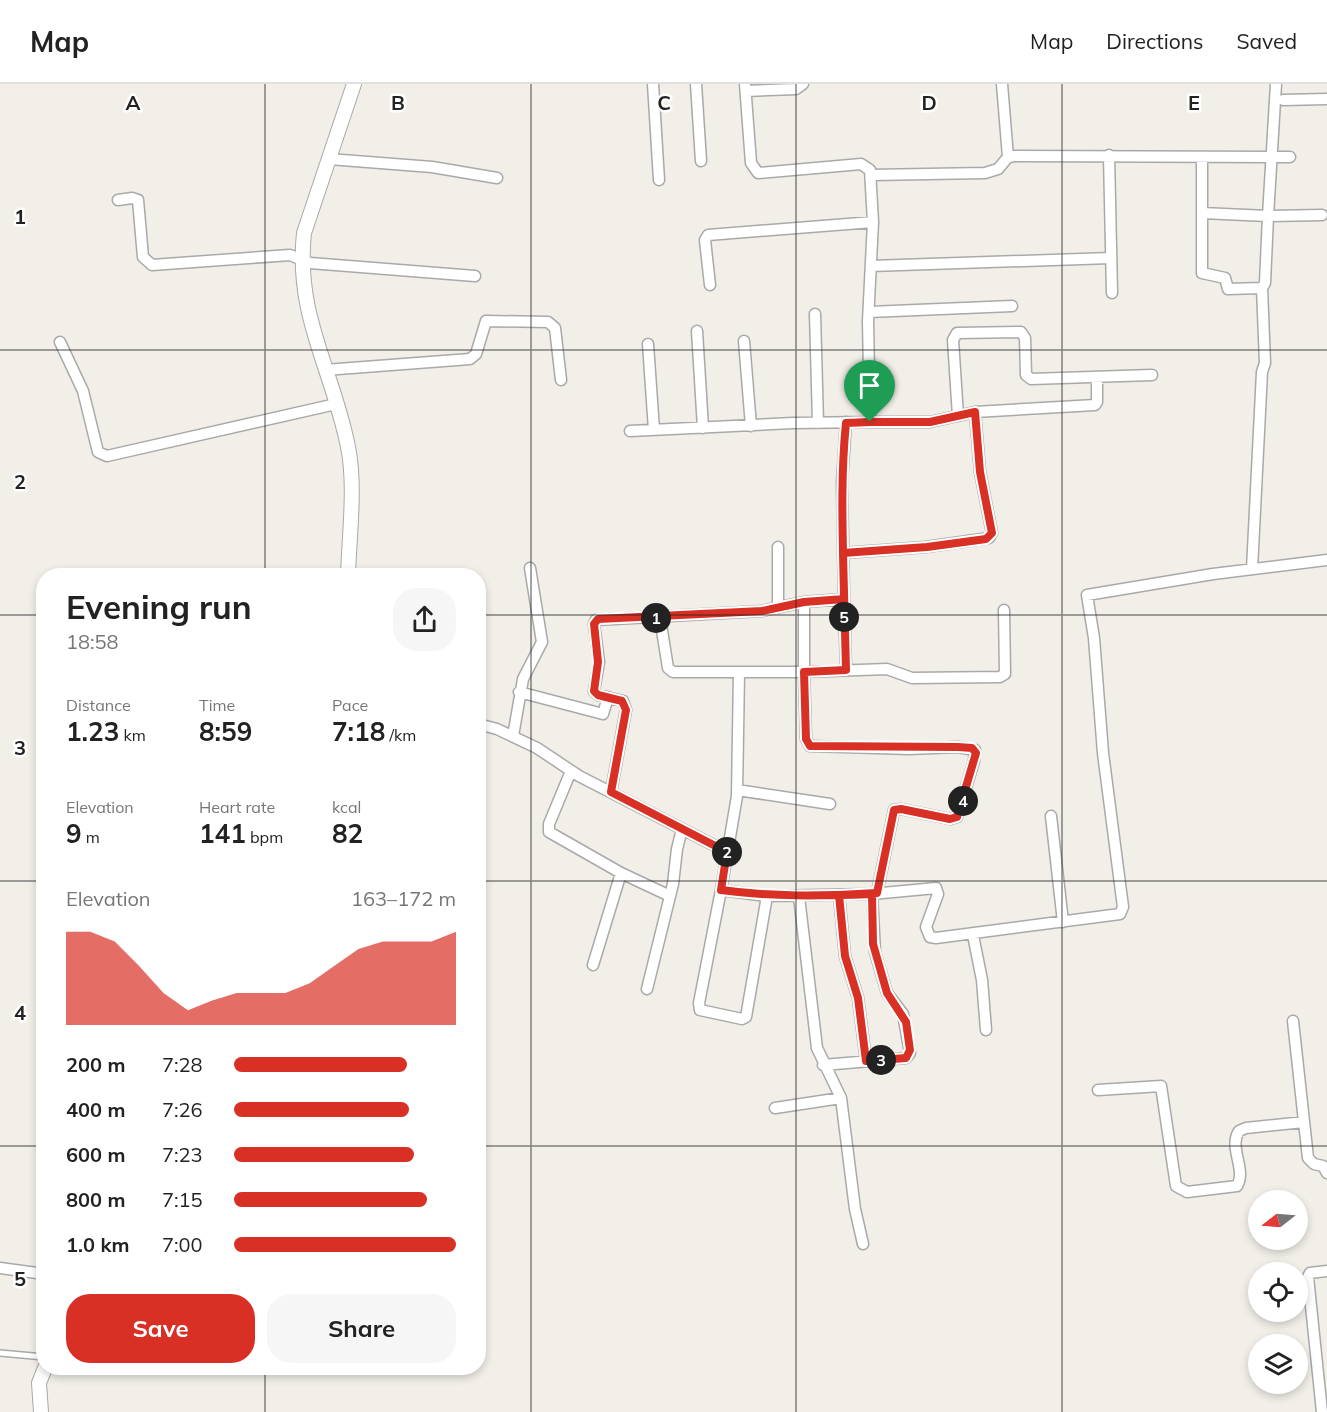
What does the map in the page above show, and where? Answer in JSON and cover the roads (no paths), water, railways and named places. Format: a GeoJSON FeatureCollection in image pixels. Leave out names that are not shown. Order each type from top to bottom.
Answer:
{"type":"FeatureCollection","features":[{"type":"Feature","properties":{"kind":"street"},"geometry":{"type":"LineString","coordinates":[[348,568],[351,462],[336,404],[305,304],[302,258],[304,233],[354,84]]}},
{"type":"Feature","properties":{"kind":"street"},"geometry":{"type":"LineString","coordinates":[[653,84],[659,180]]}},
{"type":"Feature","properties":{"kind":"street"},"geometry":{"type":"LineString","coordinates":[[696,84],[701,161]]}},
{"type":"Feature","properties":{"kind":"street"},"geometry":{"type":"LineString","coordinates":[[802,84],[796,88],[745,88],[751,163],[758,173],[861,164],[869,167],[873,222],[869,312],[870,422]]}},
{"type":"Feature","properties":{"kind":"street"},"geometry":{"type":"LineString","coordinates":[[871,175],[986,173],[998,169],[1008,157],[1002,84]]}},
{"type":"Feature","properties":{"kind":"street"},"geometry":{"type":"LineString","coordinates":[[1252,569],[1262,372],[1265,363],[1262,288],[1265,283],[1275,84]]}},
{"type":"Feature","properties":{"kind":"street"},"geometry":{"type":"LineString","coordinates":[[1283,100],[1327,99]]}},
{"type":"Feature","properties":{"kind":"street"},"geometry":{"type":"LineString","coordinates":[[1008,157],[1108,154],[1290,157]]}},
{"type":"Feature","properties":{"kind":"street"},"geometry":{"type":"LineString","coordinates":[[1108,154],[1112,293]]}},
{"type":"Feature","properties":{"kind":"street"},"geometry":{"type":"LineString","coordinates":[[1202,157],[1202,273],[1223,276],[1226,287],[1231,290],[1262,288]]}},
{"type":"Feature","properties":{"kind":"street"},"geometry":{"type":"LineString","coordinates":[[328,159],[432,167],[497,178]]}},
{"type":"Feature","properties":{"kind":"street"},"geometry":{"type":"LineString","coordinates":[[118,200],[132,198],[138,200],[143,257],[147,264],[290,255],[310,263],[475,276]]}},
{"type":"Feature","properties":{"kind":"street"},"geometry":{"type":"LineString","coordinates":[[1202,213],[1268,216],[1322,215]]}},
{"type":"Feature","properties":{"kind":"street"},"geometry":{"type":"LineString","coordinates":[[710,285],[705,240],[708,235],[873,222]]}},
{"type":"Feature","properties":{"kind":"street"},"geometry":{"type":"LineString","coordinates":[[872,266],[1111,258]]}},
{"type":"Feature","properties":{"kind":"street"},"geometry":{"type":"LineString","coordinates":[[869,312],[1012,306]]}},
{"type":"Feature","properties":{"kind":"street"},"geometry":{"type":"LineString","coordinates":[[815,314],[818,423]]}},
{"type":"Feature","properties":{"kind":"street"},"geometry":{"type":"LineString","coordinates":[[325,370],[470,359],[476,354],[484,322],[548,322],[555,328],[561,380]]}},
{"type":"Feature","properties":{"kind":"street"},"geometry":{"type":"LineString","coordinates":[[697,332],[703,428]]}},
{"type":"Feature","properties":{"kind":"street"},"geometry":{"type":"LineString","coordinates":[[958,416],[953,340],[957,333],[1020,332],[1025,338],[1025,371],[1028,378],[1152,375]]}},
{"type":"Feature","properties":{"kind":"street"},"geometry":{"type":"LineString","coordinates":[[744,341],[751,426]]}},
{"type":"Feature","properties":{"kind":"street"},"geometry":{"type":"LineString","coordinates":[[60,342],[83,391],[98,452],[107,456],[336,404]]}},
{"type":"Feature","properties":{"kind":"street"},"geometry":{"type":"LineString","coordinates":[[648,344],[654,430]]}},
{"type":"Feature","properties":{"kind":"street"},"geometry":{"type":"LineString","coordinates":[[630,431],[818,423],[930,422],[975,412],[1095,405],[1097,377]]}},
{"type":"Feature","properties":{"kind":"street"},"geometry":{"type":"LineString","coordinates":[[843,553],[927,547],[986,539],[991,536],[980,472],[975,412]]}},
{"type":"Feature","properties":{"kind":"street"},"geometry":{"type":"LineString","coordinates":[[846,423],[842,482],[846,670]]}},
{"type":"Feature","properties":{"kind":"street"},"geometry":{"type":"LineString","coordinates":[[778,547],[778,607]]}},
{"type":"Feature","properties":{"kind":"street"},"geometry":{"type":"LineString","coordinates":[[721,890],[767,896],[799,897],[936,888],[938,894],[926,927],[930,937],[973,935],[1119,914],[1123,907],[1102,753],[1094,638],[1087,595],[1252,569],[1327,560]]}},
{"type":"Feature","properties":{"kind":"street"},"geometry":{"type":"LineString","coordinates":[[513,736],[519,692],[529,665],[543,642],[530,568]]}},
{"type":"Feature","properties":{"kind":"street"},"geometry":{"type":"LineString","coordinates":[[611,792],[626,710],[622,701],[598,695],[594,691],[598,662],[594,622],[598,619],[660,618],[762,611],[804,602],[844,599]]}},
{"type":"Feature","properties":{"kind":"street"},"geometry":{"type":"LineString","coordinates":[[804,602],[806,739],[810,746],[918,749],[958,747],[975,750],[974,761],[957,817],[950,819],[901,809],[894,810],[874,893],[875,952],[887,993],[903,1014],[910,1050],[906,1058],[824,1065]]}},
{"type":"Feature","properties":{"kind":"street"},"geometry":{"type":"LineString","coordinates":[[660,618],[669,670],[804,672],[887,669],[912,678],[1000,677],[1005,674],[1004,610]]}},
{"type":"Feature","properties":{"kind":"street"},"geometry":{"type":"LineString","coordinates":[[739,672],[735,816],[699,1007],[703,1011],[742,1019],[746,1017],[767,896]]}},
{"type":"Feature","properties":{"kind":"street"},"geometry":{"type":"LineString","coordinates":[[519,692],[603,714],[608,697]]}},
{"type":"Feature","properties":{"kind":"street"},"geometry":{"type":"LineString","coordinates":[[486,727],[513,736],[537,748],[571,771],[727,852]]}},
{"type":"Feature","properties":{"kind":"street"},"geometry":{"type":"LineString","coordinates":[[571,771],[549,824],[549,832],[621,873],[670,896]]}},
{"type":"Feature","properties":{"kind":"street"},"geometry":{"type":"LineString","coordinates":[[737,790],[831,804]]}},
{"type":"Feature","properties":{"kind":"street"},"geometry":{"type":"LineString","coordinates":[[1051,816],[1063,922]]}},
{"type":"Feature","properties":{"kind":"street"},"geometry":{"type":"LineString","coordinates":[[647,989],[670,896],[682,829]]}},
{"type":"Feature","properties":{"kind":"street"},"geometry":{"type":"LineString","coordinates":[[592,965],[621,873]]}},
{"type":"Feature","properties":{"kind":"street"},"geometry":{"type":"LineString","coordinates":[[839,895],[845,956],[858,998],[866,1061]]}},
{"type":"Feature","properties":{"kind":"street"},"geometry":{"type":"LineString","coordinates":[[799,897],[816,1048],[840,1098],[855,1209],[863,1244]]}},
{"type":"Feature","properties":{"kind":"street"},"geometry":{"type":"LineString","coordinates":[[973,935],[981,966],[986,1030]]}},
{"type":"Feature","properties":{"kind":"street"},"geometry":{"type":"LineString","coordinates":[[1293,1021],[1310,1161],[1323,1166],[1327,1173]]}},
{"type":"Feature","properties":{"kind":"street"},"geometry":{"type":"LineString","coordinates":[[1098,1090],[1161,1086],[1176,1186],[1187,1192],[1237,1186],[1240,1179],[1236,1141],[1239,1131],[1246,1128],[1304,1122]]}},
{"type":"Feature","properties":{"kind":"street"},"geometry":{"type":"LineString","coordinates":[[776,1108],[840,1098]]}},
{"type":"Feature","properties":{"kind":"street"},"geometry":{"type":"LineString","coordinates":[[0,1268],[36,1273]]}},
{"type":"Feature","properties":{"kind":"street"},"geometry":{"type":"LineString","coordinates":[[1322,1412],[1308,1276],[1311,1273],[1327,1271]]}},
{"type":"Feature","properties":{"kind":"street"},"geometry":{"type":"LineString","coordinates":[[41,1412],[39,1383],[42,1375]]}},
{"type":"Feature","properties":{"kind":"lane"},"geometry":{"type":"LineString","coordinates":[[0,1353],[36,1356]]}}]}
